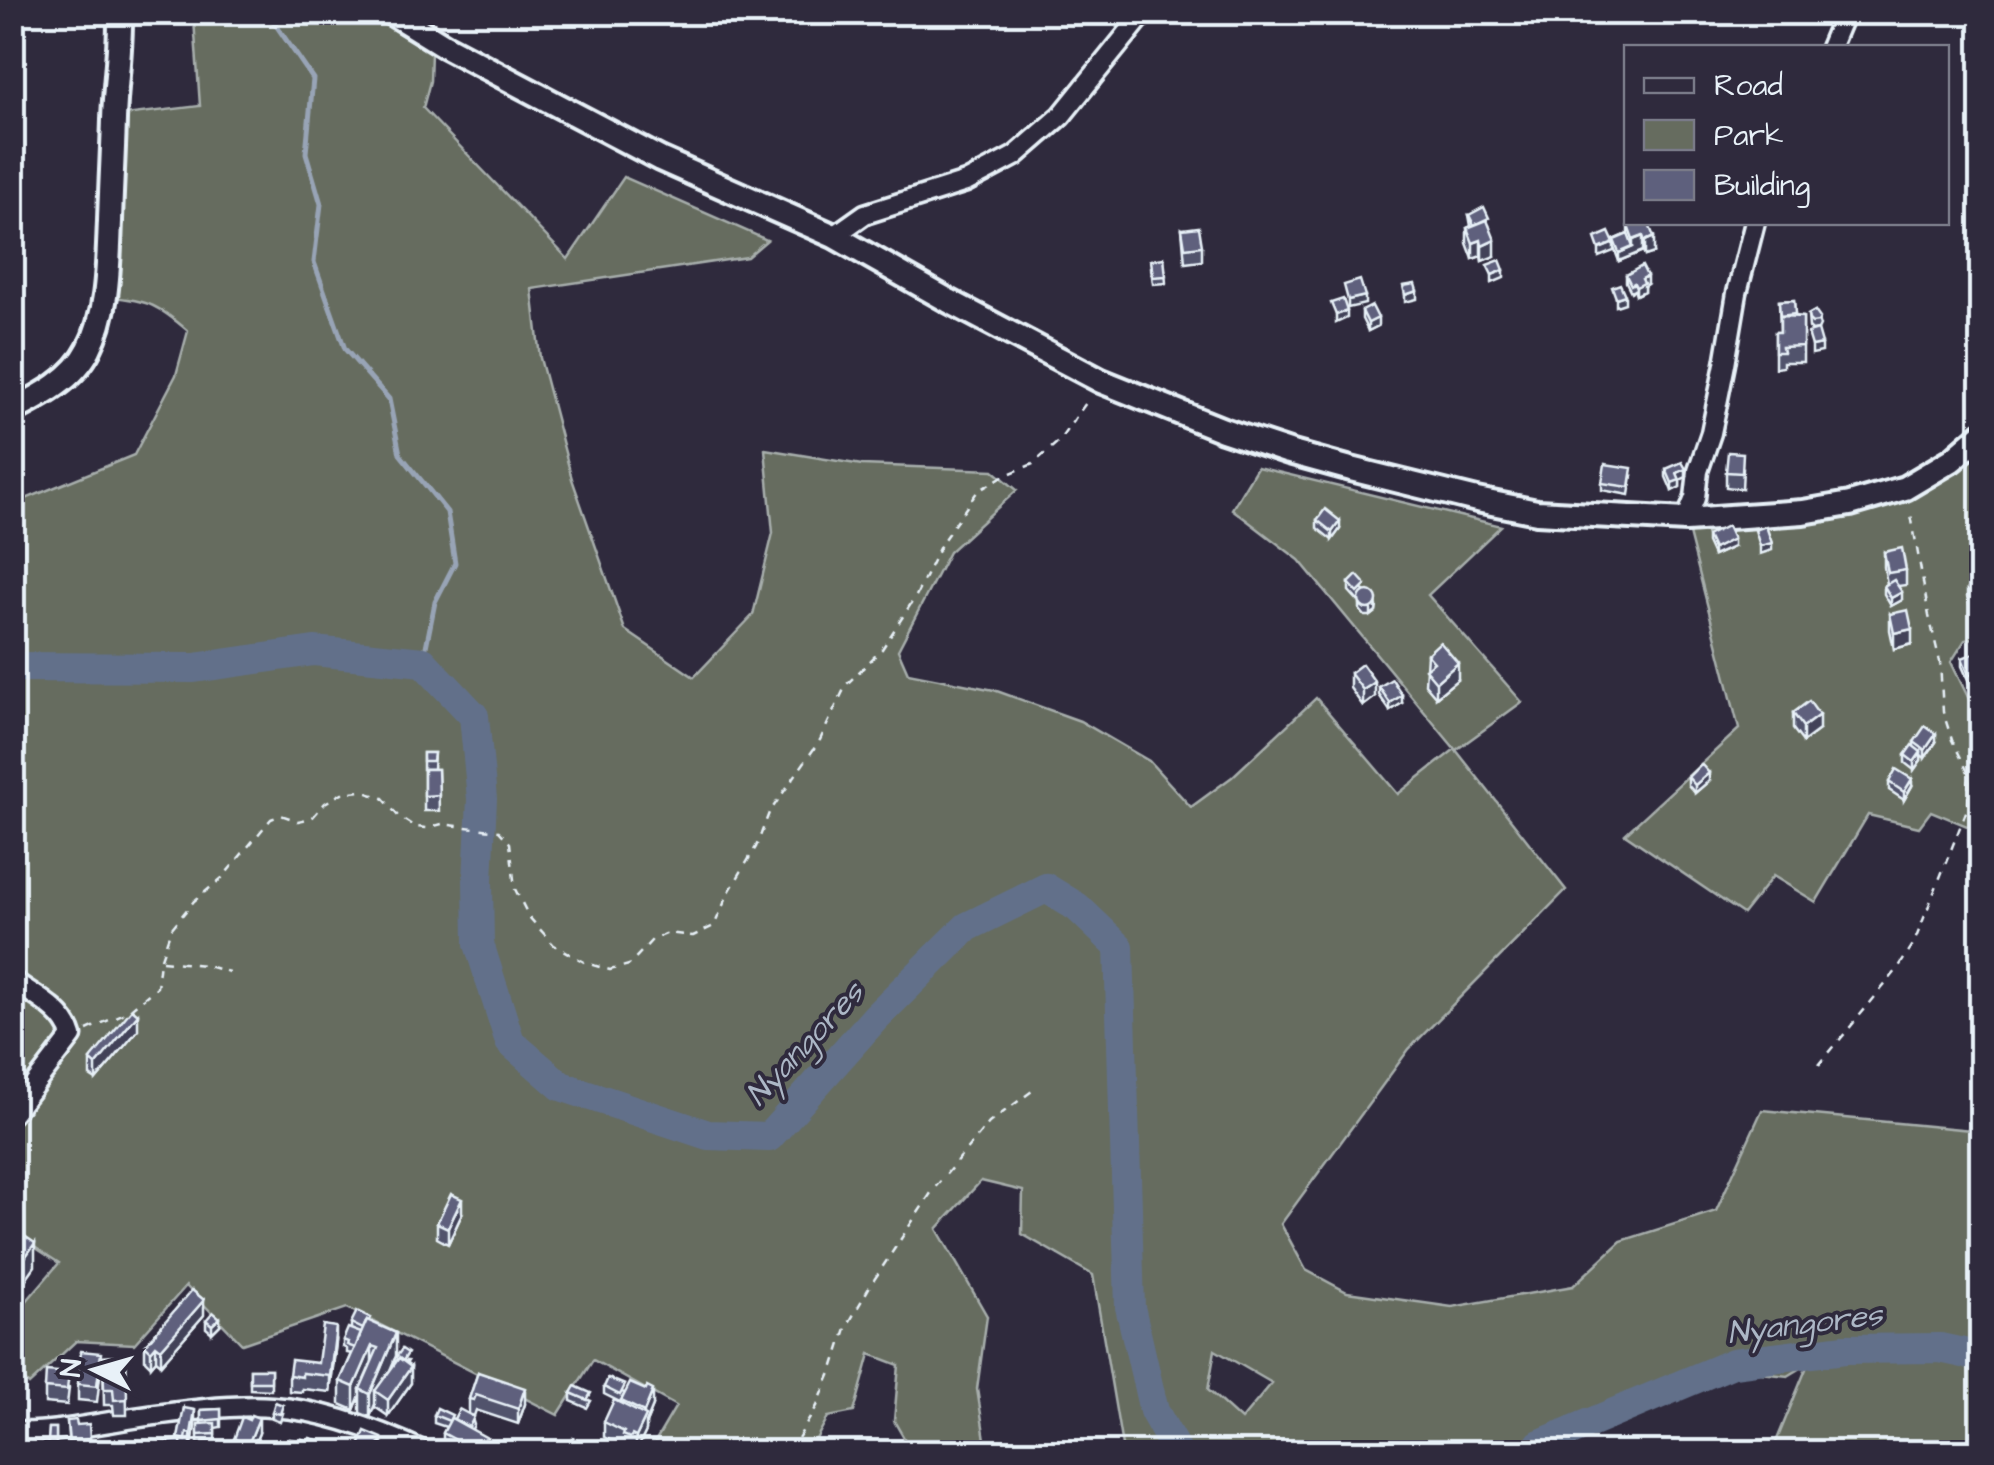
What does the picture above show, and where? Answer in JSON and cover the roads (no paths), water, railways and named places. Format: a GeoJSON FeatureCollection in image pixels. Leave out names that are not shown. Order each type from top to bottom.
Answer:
{"type":"FeatureCollection","features":[{"type":"Feature","properties":{"kind":"street"},"geometry":{"type":"LineString","coordinates":[[12,411],[46,394],[70,374],[88,352],[102,318],[108,272],[120,12]]}},
{"type":"Feature","properties":{"kind":"street"},"geometry":{"type":"LineString","coordinates":[[390,12],[445,46],[660,159],[834,236],[1101,381],[1166,410],[1289,452],[1537,512],[1686,520],[1803,512],[1906,488],[1952,460],[1982,434]]}},
{"type":"Feature","properties":{"kind":"street"},"geometry":{"type":"LineString","coordinates":[[834,236],[865,214],[966,182],[1015,156],[1061,116],[1146,12]]}},
{"type":"Feature","properties":{"kind":"street"},"geometry":{"type":"LineString","coordinates":[[1831,45],[1845,12]]}},
{"type":"Feature","properties":{"kind":"street"},"geometry":{"type":"LineString","coordinates":[[1686,520],[1711,433],[1754,225]]}},
{"type":"Feature","properties":{"kind":"street"},"geometry":{"type":"LineString","coordinates":[[12,980],[56,1012],[72,1036],[12,1114]]}},
{"type":"Feature","properties":{"kind":"street"},"geometry":{"type":"LineString","coordinates":[[12,1432],[271,1406],[369,1428],[426,1452]]}},
{"type":"Feature","properties":{"kind":"waterway"},"geometry":{"type":"LineString","coordinates":[[267,12],[313,79],[306,153],[321,204],[314,262],[345,349],[389,399],[400,454],[447,512],[455,563],[435,602],[423,662]]}},
{"type":"Feature","properties":{"kind":"waterway","name":"Nyangores"},"geometry":{"type":"LineString","coordinates":[[12,667],[194,668],[314,651],[423,662],[474,716],[482,799],[479,944],[510,1042],[561,1086],[708,1135],[769,1137],[875,1018],[967,927],[1046,888],[1077,907],[1119,947],[1130,1307],[1154,1411],[1177,1452]]}},
{"type":"Feature","properties":{"kind":"waterway","name":"Nyangores"},"geometry":{"type":"LineString","coordinates":[[1535,1452],[1540,1444],[1733,1363],[1845,1349],[1940,1348],[1982,1357]]}}]}
